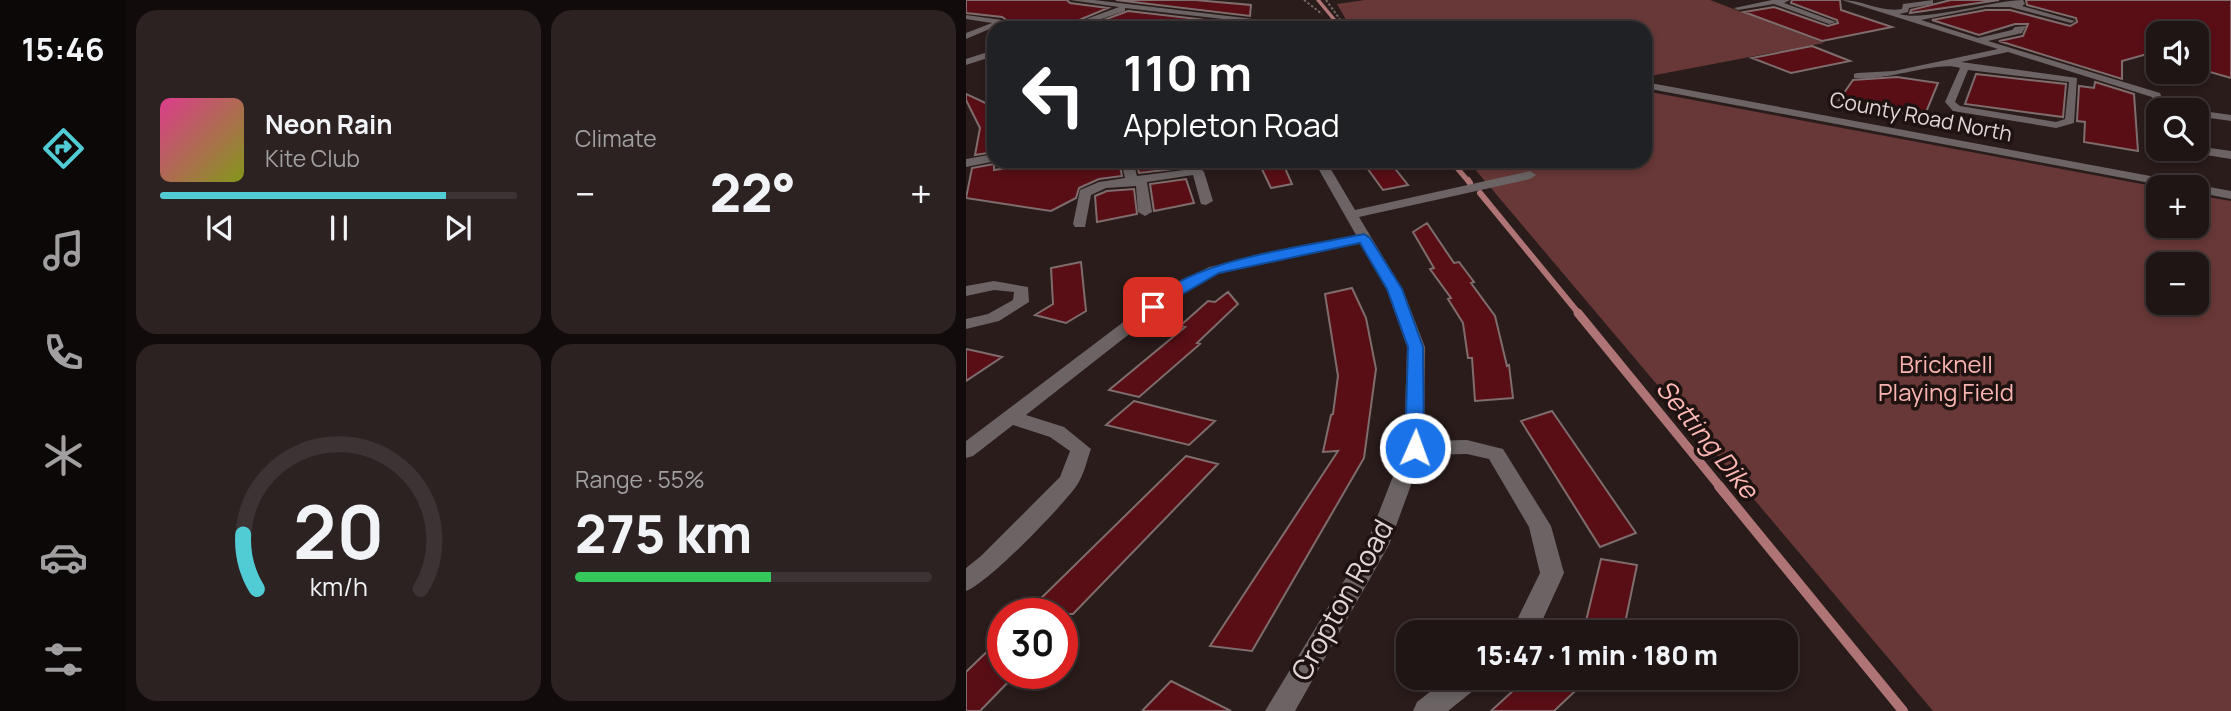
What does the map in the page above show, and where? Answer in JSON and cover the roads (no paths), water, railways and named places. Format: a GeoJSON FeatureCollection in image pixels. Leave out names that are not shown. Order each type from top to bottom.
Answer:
{"type":"FeatureCollection","features":[{"type":"Feature","properties":{"kind":"street"},"geometry":{"type":"LineString","coordinates":[[1074,0],[1115,5],[1130,3],[1270,21]]}},
{"type":"Feature","properties":{"kind":"street"},"geometry":{"type":"LineString","coordinates":[[1738,8],[1786,0]]}},
{"type":"Feature","properties":{"kind":"street"},"geometry":{"type":"LineString","coordinates":[[1846,0],[2156,95],[2157,98]]}},
{"type":"Feature","properties":{"kind":"street"},"geometry":{"type":"LineString","coordinates":[[1870,8],[1912,0]]}},
{"type":"Feature","properties":{"kind":"street"},"geometry":{"type":"LineString","coordinates":[[1775,2],[1832,22]]}},
{"type":"Feature","properties":{"kind":"street"},"geometry":{"type":"LineString","coordinates":[[1889,14],[1905,10],[1906,6],[1930,2]]}},
{"type":"Feature","properties":{"kind":"street"},"geometry":{"type":"LineString","coordinates":[[1084,21],[1130,3]]}},
{"type":"Feature","properties":{"kind":"street"},"geometry":{"type":"LineString","coordinates":[[1909,20],[1986,5],[2016,3],[2071,22]]}},
{"type":"Feature","properties":{"kind":"street"},"geometry":{"type":"LineString","coordinates":[[966,17],[995,21]]}},
{"type":"Feature","properties":{"kind":"street"},"geometry":{"type":"LineString","coordinates":[[1976,41],[2018,31],[2015,29],[2023,27]]}},
{"type":"Feature","properties":{"kind":"street"},"geometry":{"type":"LineString","coordinates":[[966,36],[987,28]]}},
{"type":"Feature","properties":{"kind":"street"},"geometry":{"type":"LineString","coordinates":[[975,47],[987,50]]}},
{"type":"Feature","properties":{"kind":"street"},"geometry":{"type":"LineString","coordinates":[[1857,76],[1959,65],[2007,50]]}},
{"type":"Feature","properties":{"kind":"street"},"geometry":{"type":"LineString","coordinates":[[966,62],[987,54]]}},
{"type":"Feature","properties":{"kind":"street"},"geometry":{"type":"LineString","coordinates":[[1959,65],[2074,80],[2070,121],[2056,125],[1957,109],[1950,102],[1959,65]]}},
{"type":"Feature","properties":{"kind":"street","name":"County Road North"},"geometry":{"type":"LineString","coordinates":[[1652,86],[2146,179]]}},
{"type":"Feature","properties":{"kind":"street"},"geometry":{"type":"LineString","coordinates":[[2209,115],[2231,118]]}},
{"type":"Feature","properties":{"kind":"street"},"geometry":{"type":"LineString","coordinates":[[2209,152],[2231,155]]}},
{"type":"Feature","properties":{"kind":"street"},"geometry":{"type":"LineString","coordinates":[[966,163],[987,159]]}},
{"type":"Feature","properties":{"kind":"street"},"geometry":{"type":"LineString","coordinates":[[1129,168],[1132,180]]}},
{"type":"Feature","properties":{"kind":"street","name":"Cropton Road"},"geometry":{"type":"LineString","coordinates":[[1279,711],[1308,667],[1378,545],[1415,448],[1416,347],[1395,289],[1324,168]]}},
{"type":"Feature","properties":{"kind":"street"},"geometry":{"type":"LineString","coordinates":[[1080,224],[1085,193],[1103,185],[1196,171],[1206,201]]}},
{"type":"Feature","properties":{"kind":"street"},"geometry":{"type":"LineString","coordinates":[[1352,215],[1530,175]]}},
{"type":"Feature","properties":{"kind":"street"},"geometry":{"type":"LineString","coordinates":[[1132,180],[1142,184],[1145,212]]}},
{"type":"Feature","properties":{"kind":"street"},"geometry":{"type":"LineString","coordinates":[[2209,191],[2231,195]]}},
{"type":"Feature","properties":{"kind":"street"},"geometry":{"type":"LineString","coordinates":[[966,451],[1173,292],[1214,270],[1364,238]]}},
{"type":"Feature","properties":{"kind":"street"},"geometry":{"type":"LineString","coordinates":[[966,291],[993,285],[1012,285],[1022,290],[1021,302],[993,318],[966,324]]}},
{"type":"Feature","properties":{"kind":"street"},"geometry":{"type":"LineString","coordinates":[[966,581],[989,563],[1069,481],[1082,449],[1057,432],[1011,417]]}},
{"type":"Feature","properties":{"kind":"street"},"geometry":{"type":"LineString","coordinates":[[1415,448],[1467,447],[1496,454],[1540,526],[1552,573],[1530,620]]}},
{"type":"Feature","properties":{"kind":"street"},"geometry":{"type":"LineString","coordinates":[[1427,711],[1454,690]]}},
{"type":"Feature","properties":{"kind":"waterway","name":"Setting Dike"},"geometry":{"type":"LineString","coordinates":[[1318,0],[1335,21]]}},
{"type":"Feature","properties":{"kind":"waterway","name":"Setting Dike"},"geometry":{"type":"LineString","coordinates":[[1457,168],[1469,182]]}},
{"type":"Feature","properties":{"kind":"waterway","name":"Setting Dike"},"geometry":{"type":"LineString","coordinates":[[1480,193],[1580,315]]}},
{"type":"Feature","properties":{"kind":"waterway","name":"Setting Dike"},"geometry":{"type":"LineString","coordinates":[[1578,313],[1721,488]]}},
{"type":"Feature","properties":{"kind":"waterway","name":"Setting Dike"},"geometry":{"type":"LineString","coordinates":[[1719,486],[1903,711]]}},
{"type":"Feature","properties":{"kind":"park label","name":"Bricknell Playing Field"},"geometry":{"type":"Point","coordinates":[1946,379]}}]}
